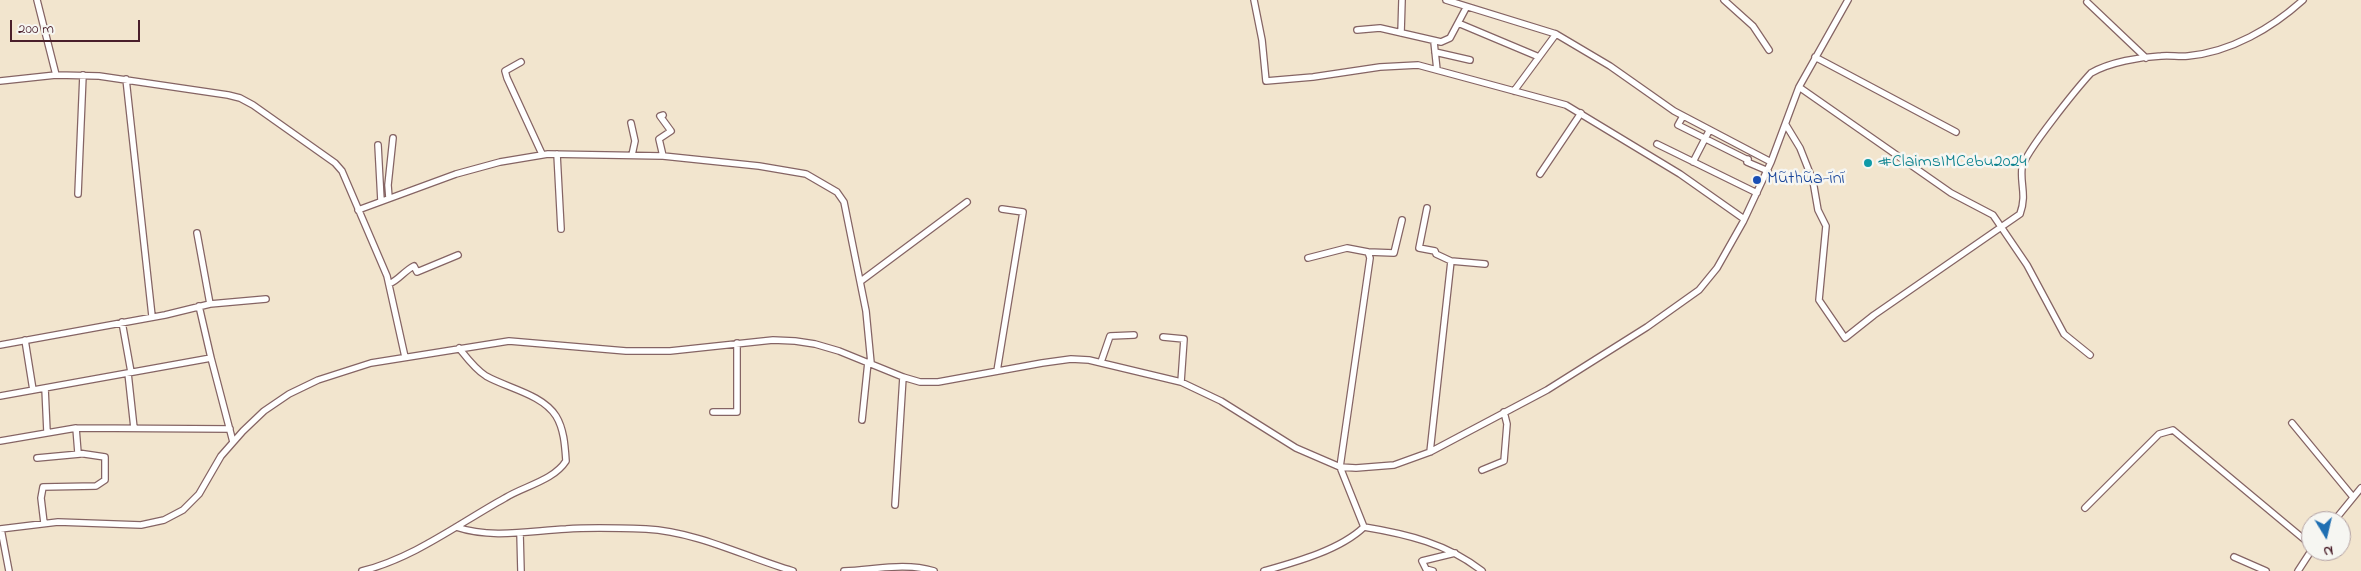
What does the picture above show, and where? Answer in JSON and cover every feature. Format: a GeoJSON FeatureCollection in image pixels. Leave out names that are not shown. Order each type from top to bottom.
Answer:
{"type":"FeatureCollection","features":[{"type":"Feature","properties":{"kind":"street"},"geometry":{"type":"LineString","coordinates":[[37,0],[56,75]]}},
{"type":"Feature","properties":{"kind":"street"},"geometry":{"type":"LineString","coordinates":[[1254,0],[1262,40],[1266,78],[1269,82],[1400,65],[1418,66],[1566,105],[1680,174],[1744,219]]}},
{"type":"Feature","properties":{"kind":"street"},"geometry":{"type":"LineString","coordinates":[[1401,33],[1402,0]]}},
{"type":"Feature","properties":{"kind":"street"},"geometry":{"type":"LineString","coordinates":[[1446,0],[1466,8],[1538,27],[1556,34],[1610,66],[1682,116],[1772,162]]}},
{"type":"Feature","properties":{"kind":"street"},"geometry":{"type":"LineString","coordinates":[[1724,0],[1754,26],[1769,50]]}},
{"type":"Feature","properties":{"kind":"street"},"geometry":{"type":"LineString","coordinates":[[9,571],[0,529],[44,523],[141,525],[164,520],[184,510],[199,494],[221,456],[264,412],[289,394],[318,380],[371,363],[508,340],[626,351],[670,351],[773,340],[815,344],[920,382],[938,382],[1071,359],[1101,362],[1181,382],[1221,401],[1296,448],[1340,467],[1362,468],[1394,464],[1430,452],[1547,390],[1680,306],[1699,290],[1717,268],[1744,219],[1772,162],[1799,87],[1848,0]]}},
{"type":"Feature","properties":{"kind":"street"},"geometry":{"type":"LineString","coordinates":[[1786,125],[1800,148],[1813,181],[1818,210],[1826,226],[1819,300],[1845,338],[1874,315],[2015,218],[2022,208],[2022,171],[2024,161],[2044,131],[2084,81],[2099,69],[2146,58],[2188,56],[2223,50],[2275,22],[2303,0]]}},
{"type":"Feature","properties":{"kind":"street"},"geometry":{"type":"LineString","coordinates":[[2087,2],[2146,58]]}},
{"type":"Feature","properties":{"kind":"street"},"geometry":{"type":"LineString","coordinates":[[1357,30],[1380,28],[1434,42],[1446,41],[1466,8]]}},
{"type":"Feature","properties":{"kind":"street"},"geometry":{"type":"LineString","coordinates":[[1458,23],[1539,57]]}},
{"type":"Feature","properties":{"kind":"street"},"geometry":{"type":"LineString","coordinates":[[1514,91],[1556,34]]}},
{"type":"Feature","properties":{"kind":"street"},"geometry":{"type":"LineString","coordinates":[[1434,42],[1437,70]]}},
{"type":"Feature","properties":{"kind":"street"},"geometry":{"type":"LineString","coordinates":[[1435,52],[1470,60]]}},
{"type":"Feature","properties":{"kind":"street"},"geometry":{"type":"LineString","coordinates":[[1815,58],[1956,132]]}},
{"type":"Feature","properties":{"kind":"street"},"geometry":{"type":"LineString","coordinates":[[521,62],[505,71],[506,78],[542,154]]}},
{"type":"Feature","properties":{"kind":"street"},"geometry":{"type":"LineString","coordinates":[[0,80],[56,75],[83,75],[126,79],[240,98],[253,105],[335,163],[342,171],[376,247],[389,284],[405,357]]}},
{"type":"Feature","properties":{"kind":"street"},"geometry":{"type":"LineString","coordinates":[[78,194],[83,75]]}},
{"type":"Feature","properties":{"kind":"street"},"geometry":{"type":"LineString","coordinates":[[126,79],[152,316]]}},
{"type":"Feature","properties":{"kind":"street"},"geometry":{"type":"LineString","coordinates":[[1799,87],[1951,193],[1992,215],[2002,226],[2064,334],[2090,355]]}},
{"type":"Feature","properties":{"kind":"street"},"geometry":{"type":"LineString","coordinates":[[1540,174],[1581,113]]}},
{"type":"Feature","properties":{"kind":"street"},"geometry":{"type":"LineString","coordinates":[[663,115],[660,116],[671,131],[659,138],[663,156]]}},
{"type":"Feature","properties":{"kind":"street"},"geometry":{"type":"LineString","coordinates":[[1682,116],[1678,125],[1748,160],[1747,162],[1768,170]]}},
{"type":"Feature","properties":{"kind":"street"},"geometry":{"type":"LineString","coordinates":[[631,123],[635,141],[632,155]]}},
{"type":"Feature","properties":{"kind":"street"},"geometry":{"type":"LineString","coordinates":[[1693,162],[1709,131]]}},
{"type":"Feature","properties":{"kind":"street"},"geometry":{"type":"LineString","coordinates":[[389,198],[388,185],[393,138]]}},
{"type":"Feature","properties":{"kind":"street"},"geometry":{"type":"LineString","coordinates":[[1657,144],[1757,193]]}},
{"type":"Feature","properties":{"kind":"street"},"geometry":{"type":"LineString","coordinates":[[378,145],[381,201]]}},
{"type":"Feature","properties":{"kind":"street"},"geometry":{"type":"LineString","coordinates":[[1748,160],[1752,152]]}},
{"type":"Feature","properties":{"kind":"street"},"geometry":{"type":"LineString","coordinates":[[358,210],[456,174],[500,162],[542,154],[663,156],[759,166],[806,174],[837,192],[844,202],[848,217],[861,281],[869,362],[862,420]]}},
{"type":"Feature","properties":{"kind":"street"},"geometry":{"type":"LineString","coordinates":[[557,154],[561,229]]}},
{"type":"Feature","properties":{"kind":"street"},"geometry":{"type":"LineString","coordinates":[[861,281],[967,202]]}},
{"type":"Feature","properties":{"kind":"street"},"geometry":{"type":"LineString","coordinates":[[1427,208],[1419,248],[1435,251],[1436,254],[1451,261],[1485,264]]}},
{"type":"Feature","properties":{"kind":"street"},"geometry":{"type":"LineString","coordinates":[[997,371],[1023,212],[1002,209]]}},
{"type":"Feature","properties":{"kind":"street"},"geometry":{"type":"LineString","coordinates":[[1308,258],[1346,248],[1368,252],[1394,253],[1402,220]]}},
{"type":"Feature","properties":{"kind":"street"},"geometry":{"type":"LineString","coordinates":[[197,233],[210,304]]}},
{"type":"Feature","properties":{"kind":"street"},"geometry":{"type":"LineString","coordinates":[[1364,527],[1340,467],[1367,283],[1368,252]]}},
{"type":"Feature","properties":{"kind":"street"},"geometry":{"type":"LineString","coordinates":[[389,284],[395,281],[405,270],[414,266],[417,272],[458,254]]}},
{"type":"Feature","properties":{"kind":"street"},"geometry":{"type":"LineString","coordinates":[[1430,452],[1451,261]]}},
{"type":"Feature","properties":{"kind":"street"},"geometry":{"type":"LineString","coordinates":[[0,345],[210,304],[266,299]]}},
{"type":"Feature","properties":{"kind":"street"},"geometry":{"type":"LineString","coordinates":[[199,306],[233,442]]}},
{"type":"Feature","properties":{"kind":"street"},"geometry":{"type":"LineString","coordinates":[[122,322],[134,428]]}},
{"type":"Feature","properties":{"kind":"street"},"geometry":{"type":"LineString","coordinates":[[1101,362],[1110,336],[1134,336]]}},
{"type":"Feature","properties":{"kind":"street"},"geometry":{"type":"LineString","coordinates":[[1164,337],[1184,339],[1181,382]]}},
{"type":"Feature","properties":{"kind":"street"},"geometry":{"type":"LineString","coordinates":[[25,340],[33,390]]}},
{"type":"Feature","properties":{"kind":"street"},"geometry":{"type":"LineString","coordinates":[[713,412],[737,412],[737,344]]}},
{"type":"Feature","properties":{"kind":"street"},"geometry":{"type":"LineString","coordinates":[[362,571],[380,569],[507,496],[550,476],[561,468],[566,461],[562,431],[555,415],[544,404],[484,375],[473,365],[460,348]]}},
{"type":"Feature","properties":{"kind":"street"},"geometry":{"type":"LineString","coordinates":[[0,396],[212,358]]}},
{"type":"Feature","properties":{"kind":"street"},"geometry":{"type":"LineString","coordinates":[[895,505],[903,377]]}},
{"type":"Feature","properties":{"kind":"street"},"geometry":{"type":"LineString","coordinates":[[44,388],[48,432]]}},
{"type":"Feature","properties":{"kind":"street"},"geometry":{"type":"LineString","coordinates":[[1482,470],[1504,461],[1507,424],[1504,412]]}},
{"type":"Feature","properties":{"kind":"street"},"geometry":{"type":"LineString","coordinates":[[2292,423],[2353,497]]}},
{"type":"Feature","properties":{"kind":"street"},"geometry":{"type":"LineString","coordinates":[[0,441],[76,428],[230,429]]}},
{"type":"Feature","properties":{"kind":"street"},"geometry":{"type":"LineString","coordinates":[[76,428],[77,451],[80,454]]}},
{"type":"Feature","properties":{"kind":"street"},"geometry":{"type":"LineString","coordinates":[[2084,508],[2159,434],[2173,430],[2301,537]]}},
{"type":"Feature","properties":{"kind":"street"},"geometry":{"type":"LineString","coordinates":[[37,458],[80,454],[105,457],[105,480],[96,486],[43,487],[41,498],[44,523]]}},
{"type":"Feature","properties":{"kind":"street"},"geometry":{"type":"LineString","coordinates":[[2342,511],[2361,488]]}},
{"type":"Feature","properties":{"kind":"street"},"geometry":{"type":"LineString","coordinates":[[456,527],[478,532],[520,534],[569,528],[647,529],[669,532],[733,549],[776,569],[793,571]]}},
{"type":"Feature","properties":{"kind":"street"},"geometry":{"type":"LineString","coordinates":[[1364,527],[1412,536],[1455,553],[1482,571]]}},
{"type":"Feature","properties":{"kind":"street"},"geometry":{"type":"LineString","coordinates":[[1264,571],[1330,548],[1364,527]]}},
{"type":"Feature","properties":{"kind":"street"},"geometry":{"type":"LineString","coordinates":[[520,534],[521,571]]}},
{"type":"Feature","properties":{"kind":"street"},"geometry":{"type":"LineString","coordinates":[[1433,571],[1426,569],[1422,561],[1455,553]]}},
{"type":"Feature","properties":{"kind":"street"},"geometry":{"type":"LineString","coordinates":[[2234,557],[2266,571]]}},
{"type":"Feature","properties":{"kind":"street"},"geometry":{"type":"LineString","coordinates":[[846,571],[903,566],[917,566],[934,571]]}},
{"type":"Feature","properties":{"kind":"place","name":"#ClaimsIMCebu2024"},"geometry":{"type":"Point","coordinates":[1868,163]}},
{"type":"Feature","properties":{"kind":"place","name":"Mũthũa-ĩnĩ"},"geometry":{"type":"Point","coordinates":[1757,180]}}]}
